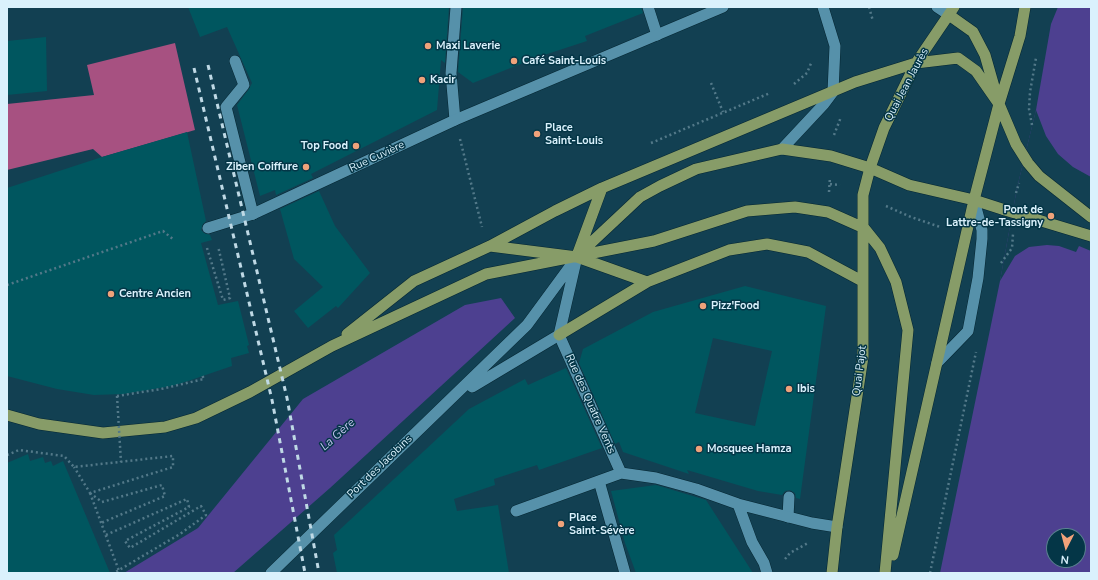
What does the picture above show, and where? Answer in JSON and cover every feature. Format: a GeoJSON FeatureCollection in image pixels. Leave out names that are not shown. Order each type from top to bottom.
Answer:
{"type":"FeatureCollection","features":[{"type":"Feature","properties":{"kind":"main road"},"geometry":{"type":"LineString","coordinates":[[889,573],[974,200],[999,104],[1020,36],[1025,7]]}},
{"type":"Feature","properties":{"kind":"main road"},"geometry":{"type":"LineString","coordinates":[[951,11],[973,32],[985,55],[999,104],[1016,144],[1039,176],[1091,217]]}},
{"type":"Feature","properties":{"kind":"main road","name":"Quai Jean Jaurès"},"geometry":{"type":"LineString","coordinates":[[870,168],[884,128],[916,63],[951,11]]}},
{"type":"Feature","properties":{"kind":"main road"},"geometry":{"type":"LineString","coordinates":[[332,346],[414,281],[490,246],[602,188],[855,82],[916,63],[958,58],[976,71],[999,104]]}},
{"type":"Feature","properties":{"kind":"main road"},"geometry":{"type":"LineString","coordinates":[[577,257],[640,198],[660,186],[696,169],[782,149],[831,156],[870,168],[910,185],[974,200],[1091,236]]}},
{"type":"Feature","properties":{"kind":"main road","name":"Quai Pajot"},"geometry":{"type":"LineString","coordinates":[[832,573],[837,528],[863,357],[863,195],[870,168]]}},
{"type":"Feature","properties":{"kind":"main road"},"geometry":{"type":"LineString","coordinates":[[577,257],[602,188]]}},
{"type":"Feature","properties":{"kind":"main road"},"geometry":{"type":"LineString","coordinates":[[7,415],[39,424],[103,433],[165,427],[196,418],[250,392],[332,346],[486,274],[654,241],[747,211],[794,207],[828,212],[864,228],[880,248],[896,282],[908,330],[885,573]]}},
{"type":"Feature","properties":{"kind":"main road"},"geometry":{"type":"LineString","coordinates":[[559,335],[647,282],[729,250],[767,244],[808,252],[862,281]]}},
{"type":"Feature","properties":{"kind":"main road"},"geometry":{"type":"LineString","coordinates":[[490,246],[577,257],[647,282]]}},
{"type":"Feature","properties":{"kind":"street"},"geometry":{"type":"LineString","coordinates":[[455,120],[451,73],[456,7]]}},
{"type":"Feature","properties":{"kind":"street"},"geometry":{"type":"LineString","coordinates":[[648,7],[657,35],[723,7]]}},
{"type":"Feature","properties":{"kind":"street"},"geometry":{"type":"LineString","coordinates":[[782,149],[824,104],[833,92],[835,46],[823,7]]}},
{"type":"Feature","properties":{"kind":"street"},"geometry":{"type":"LineString","coordinates":[[937,7],[951,11]]}},
{"type":"Feature","properties":{"kind":"street","name":"Rue Cuvière"},"geometry":{"type":"LineString","coordinates":[[211,227],[253,214],[455,120],[657,35]]}},
{"type":"Feature","properties":{"kind":"street"},"geometry":{"type":"LineString","coordinates":[[235,61],[244,85],[226,107],[253,214]]}},
{"type":"Feature","properties":{"kind":"street"},"geometry":{"type":"LineString","coordinates":[[937,363],[968,331],[978,278],[982,239],[982,230],[974,200]]}},
{"type":"Feature","properties":{"kind":"street"},"geometry":{"type":"LineString","coordinates":[[456,396],[559,335],[577,257]]}},
{"type":"Feature","properties":{"kind":"street"},"geometry":{"type":"LineString","coordinates":[[456,396],[527,325],[577,257]]}},
{"type":"Feature","properties":{"kind":"street","name":"Rue des Quatre Vents"},"geometry":{"type":"LineString","coordinates":[[559,335],[621,473]]}},
{"type":"Feature","properties":{"kind":"street","name":"Port des Jacobins"},"geometry":{"type":"LineString","coordinates":[[271,573],[434,415],[456,396]]}},
{"type":"Feature","properties":{"kind":"street"},"geometry":{"type":"LineString","coordinates":[[516,511],[621,473],[656,478],[696,489],[738,504],[837,528]]}},
{"type":"Feature","properties":{"kind":"street"},"geometry":{"type":"LineString","coordinates":[[599,481],[625,573]]}},
{"type":"Feature","properties":{"kind":"street"},"geometry":{"type":"LineString","coordinates":[[788,517],[789,497]]}},
{"type":"Feature","properties":{"kind":"street"},"geometry":{"type":"LineString","coordinates":[[738,504],[752,542],[764,563],[767,573]]}},
{"type":"Feature","properties":{"kind":"path"},"geometry":{"type":"LineString","coordinates":[[869,7],[873,21]]}},
{"type":"Feature","properties":{"kind":"path"},"geometry":{"type":"LineString","coordinates":[[1033,132],[1029,109],[1030,92],[1037,55]]}},
{"type":"Feature","properties":{"kind":"path"},"geometry":{"type":"LineString","coordinates":[[793,84],[807,74],[813,59]]}},
{"type":"Feature","properties":{"kind":"path"},"geometry":{"type":"LineString","coordinates":[[711,83],[723,112]]}},
{"type":"Feature","properties":{"kind":"path"},"geometry":{"type":"LineString","coordinates":[[650,144],[723,112],[772,93]]}},
{"type":"Feature","properties":{"kind":"path"},"geometry":{"type":"LineString","coordinates":[[455,120],[484,232]]}},
{"type":"Feature","properties":{"kind":"path"},"geometry":{"type":"LineString","coordinates":[[829,195],[830,174]]}},
{"type":"Feature","properties":{"kind":"path"},"geometry":{"type":"LineString","coordinates":[[830,184],[840,185]]}},
{"type":"Feature","properties":{"kind":"path"},"geometry":{"type":"LineString","coordinates":[[886,206],[940,227]]}},
{"type":"Feature","properties":{"kind":"path"},"geometry":{"type":"LineString","coordinates":[[205,242],[223,300],[230,298],[211,227]]}},
{"type":"Feature","properties":{"kind":"path"},"geometry":{"type":"LineString","coordinates":[[7,285],[162,231],[174,240]]}},
{"type":"Feature","properties":{"kind":"path"},"geometry":{"type":"LineString","coordinates":[[1000,264],[1012,248]]}},
{"type":"Feature","properties":{"kind":"path"},"geometry":{"type":"LineString","coordinates":[[930,573],[976,351]]}},
{"type":"Feature","properties":{"kind":"path"},"geometry":{"type":"LineString","coordinates":[[121,462],[117,396],[161,389],[204,379],[202,375]]}},
{"type":"Feature","properties":{"kind":"path"},"geometry":{"type":"LineString","coordinates":[[7,455],[19,450],[64,456],[74,467],[90,493],[119,571]]}},
{"type":"Feature","properties":{"kind":"path"},"geometry":{"type":"LineString","coordinates":[[74,467],[173,456],[173,467],[90,493]]}},
{"type":"Feature","properties":{"kind":"path"},"geometry":{"type":"LineString","coordinates":[[90,493],[102,502],[162,485],[165,496],[101,523]]}},
{"type":"Feature","properties":{"kind":"path"},"geometry":{"type":"LineString","coordinates":[[106,535],[187,499],[189,507],[125,541],[130,548],[201,506],[206,515],[180,534],[114,573]]}},
{"type":"Feature","properties":{"kind":"path"},"geometry":{"type":"LineString","coordinates":[[785,562],[786,556],[790,552],[808,543],[810,536]]}},
{"type":"Feature","properties":{"kind":"shaded area"},"geometry":{"type":"Polygon","coordinates":[[[175,43],[195,130],[102,157],[93,149],[7,170],[7,104],[94,95],[87,65],[175,43]]]}},
{"type":"Feature","properties":{"kind":"water"},"geometry":{"type":"Polygon","coordinates":[[[1058,7],[1091,7],[1091,573],[940,573],[1000,281],[1017,188],[1036,110],[1051,24],[1058,7]]]}},
{"type":"Feature","properties":{"kind":"water","name":"La Gère"},"geometry":{"type":"Polygon","coordinates":[[[501,298],[515,318],[330,488],[233,573],[124,573],[198,528],[303,399],[465,305],[501,298]]]}},
{"type":"Feature","properties":{"kind":"pier","name":"Pont de Lattre-de-Tassigny"},"geometry":{"type":"Polygon","coordinates":[[[1036,110],[1046,136],[1058,154],[1073,167],[1091,177],[1091,251],[1079,246],[1076,252],[1059,246],[1047,245],[1029,247],[1015,256],[1000,281],[1017,188],[1036,110]]]}},
{"type":"Feature","properties":{"kind":"building"},"geometry":{"type":"Polygon","coordinates":[[[188,7],[449,7],[445,63],[441,60],[437,110],[311,174],[313,178],[276,195],[275,190],[260,196],[237,105],[252,83],[227,27],[200,37],[188,7]]]}},
{"type":"Feature","properties":{"kind":"building"},"geometry":{"type":"Polygon","coordinates":[[[463,7],[641,7],[643,13],[585,36],[587,41],[538,57],[473,83],[458,72],[463,7]]]}},
{"type":"Feature","properties":{"kind":"building"},"geometry":{"type":"Polygon","coordinates":[[[46,37],[47,91],[7,95],[7,41],[46,37]]]}},
{"type":"Feature","properties":{"kind":"building","name":"Centre Ancien"},"geometry":{"type":"Polygon","coordinates":[[[187,132],[206,221],[201,230],[210,235],[212,240],[201,243],[218,305],[238,301],[249,345],[247,346],[249,353],[231,358],[232,366],[191,380],[172,386],[123,394],[94,395],[57,389],[7,376],[7,188],[102,157],[187,132]]]}},
{"type":"Feature","properties":{"kind":"building"},"geometry":{"type":"Polygon","coordinates":[[[319,191],[335,226],[370,273],[338,308],[336,306],[308,328],[294,311],[323,287],[294,259],[280,209],[319,191]]]}},
{"type":"Feature","properties":{"kind":"building"},"geometry":{"type":"Polygon","coordinates":[[[745,286],[826,306],[800,499],[796,498],[795,493],[790,490],[785,491],[782,495],[758,491],[687,470],[689,474],[623,452],[619,442],[615,444],[579,363],[583,349],[653,312],[745,286]],[[713,338],[695,413],[755,426],[772,351],[713,338]]]}},
{"type":"Feature","properties":{"kind":"building"},"geometry":{"type":"Polygon","coordinates":[[[566,368],[602,448],[539,470],[537,465],[494,479],[495,485],[454,499],[457,511],[498,505],[509,573],[337,573],[333,553],[337,550],[334,535],[469,409],[525,379],[528,385],[566,368]]]}},
{"type":"Feature","properties":{"kind":"building"},"geometry":{"type":"Polygon","coordinates":[[[28,454],[30,461],[43,457],[45,463],[51,461],[53,466],[63,461],[110,573],[7,573],[7,463],[28,454]]]}},
{"type":"Feature","properties":{"kind":"building"},"geometry":{"type":"Polygon","coordinates":[[[656,485],[706,500],[753,573],[636,573],[625,543],[611,491],[656,485]]]}},
{"type":"Feature","properties":{"kind":"railway"},"geometry":{"type":"LineString","coordinates":[[208,65],[287,398],[319,573]]}},
{"type":"Feature","properties":{"kind":"railway"},"geometry":{"type":"LineString","coordinates":[[194,68],[272,400],[305,573]]}},
{"type":"Feature","properties":{"kind":"place","name":"Maxi Laverie"},"geometry":{"type":"Point","coordinates":[428,46]}},
{"type":"Feature","properties":{"kind":"place","name":"Café Saint-Louis"},"geometry":{"type":"Point","coordinates":[514,61]}},
{"type":"Feature","properties":{"kind":"place","name":"Kacir"},"geometry":{"type":"Point","coordinates":[422,80]}},
{"type":"Feature","properties":{"kind":"place","name":"Place Saint-Louis"},"geometry":{"type":"Point","coordinates":[537,134]}},
{"type":"Feature","properties":{"kind":"place","name":"Top Food"},"geometry":{"type":"Point","coordinates":[356,146]}},
{"type":"Feature","properties":{"kind":"place","name":"Ziben Coiffure"},"geometry":{"type":"Point","coordinates":[306,167]}},
{"type":"Feature","properties":{"kind":"place","name":"Pont de Lattre-de-Tassigny"},"geometry":{"type":"Point","coordinates":[1051,216]}},
{"type":"Feature","properties":{"kind":"place","name":"Centre Ancien"},"geometry":{"type":"Point","coordinates":[111,294]}},
{"type":"Feature","properties":{"kind":"place","name":"Pizz'Food"},"geometry":{"type":"Point","coordinates":[703,306]}},
{"type":"Feature","properties":{"kind":"place","name":"Ibis"},"geometry":{"type":"Point","coordinates":[789,389]}},
{"type":"Feature","properties":{"kind":"place","name":"Mosquee Hamza"},"geometry":{"type":"Point","coordinates":[699,449]}},
{"type":"Feature","properties":{"kind":"place","name":"Place Saint-Sévère"},"geometry":{"type":"Point","coordinates":[561,524]}}]}
